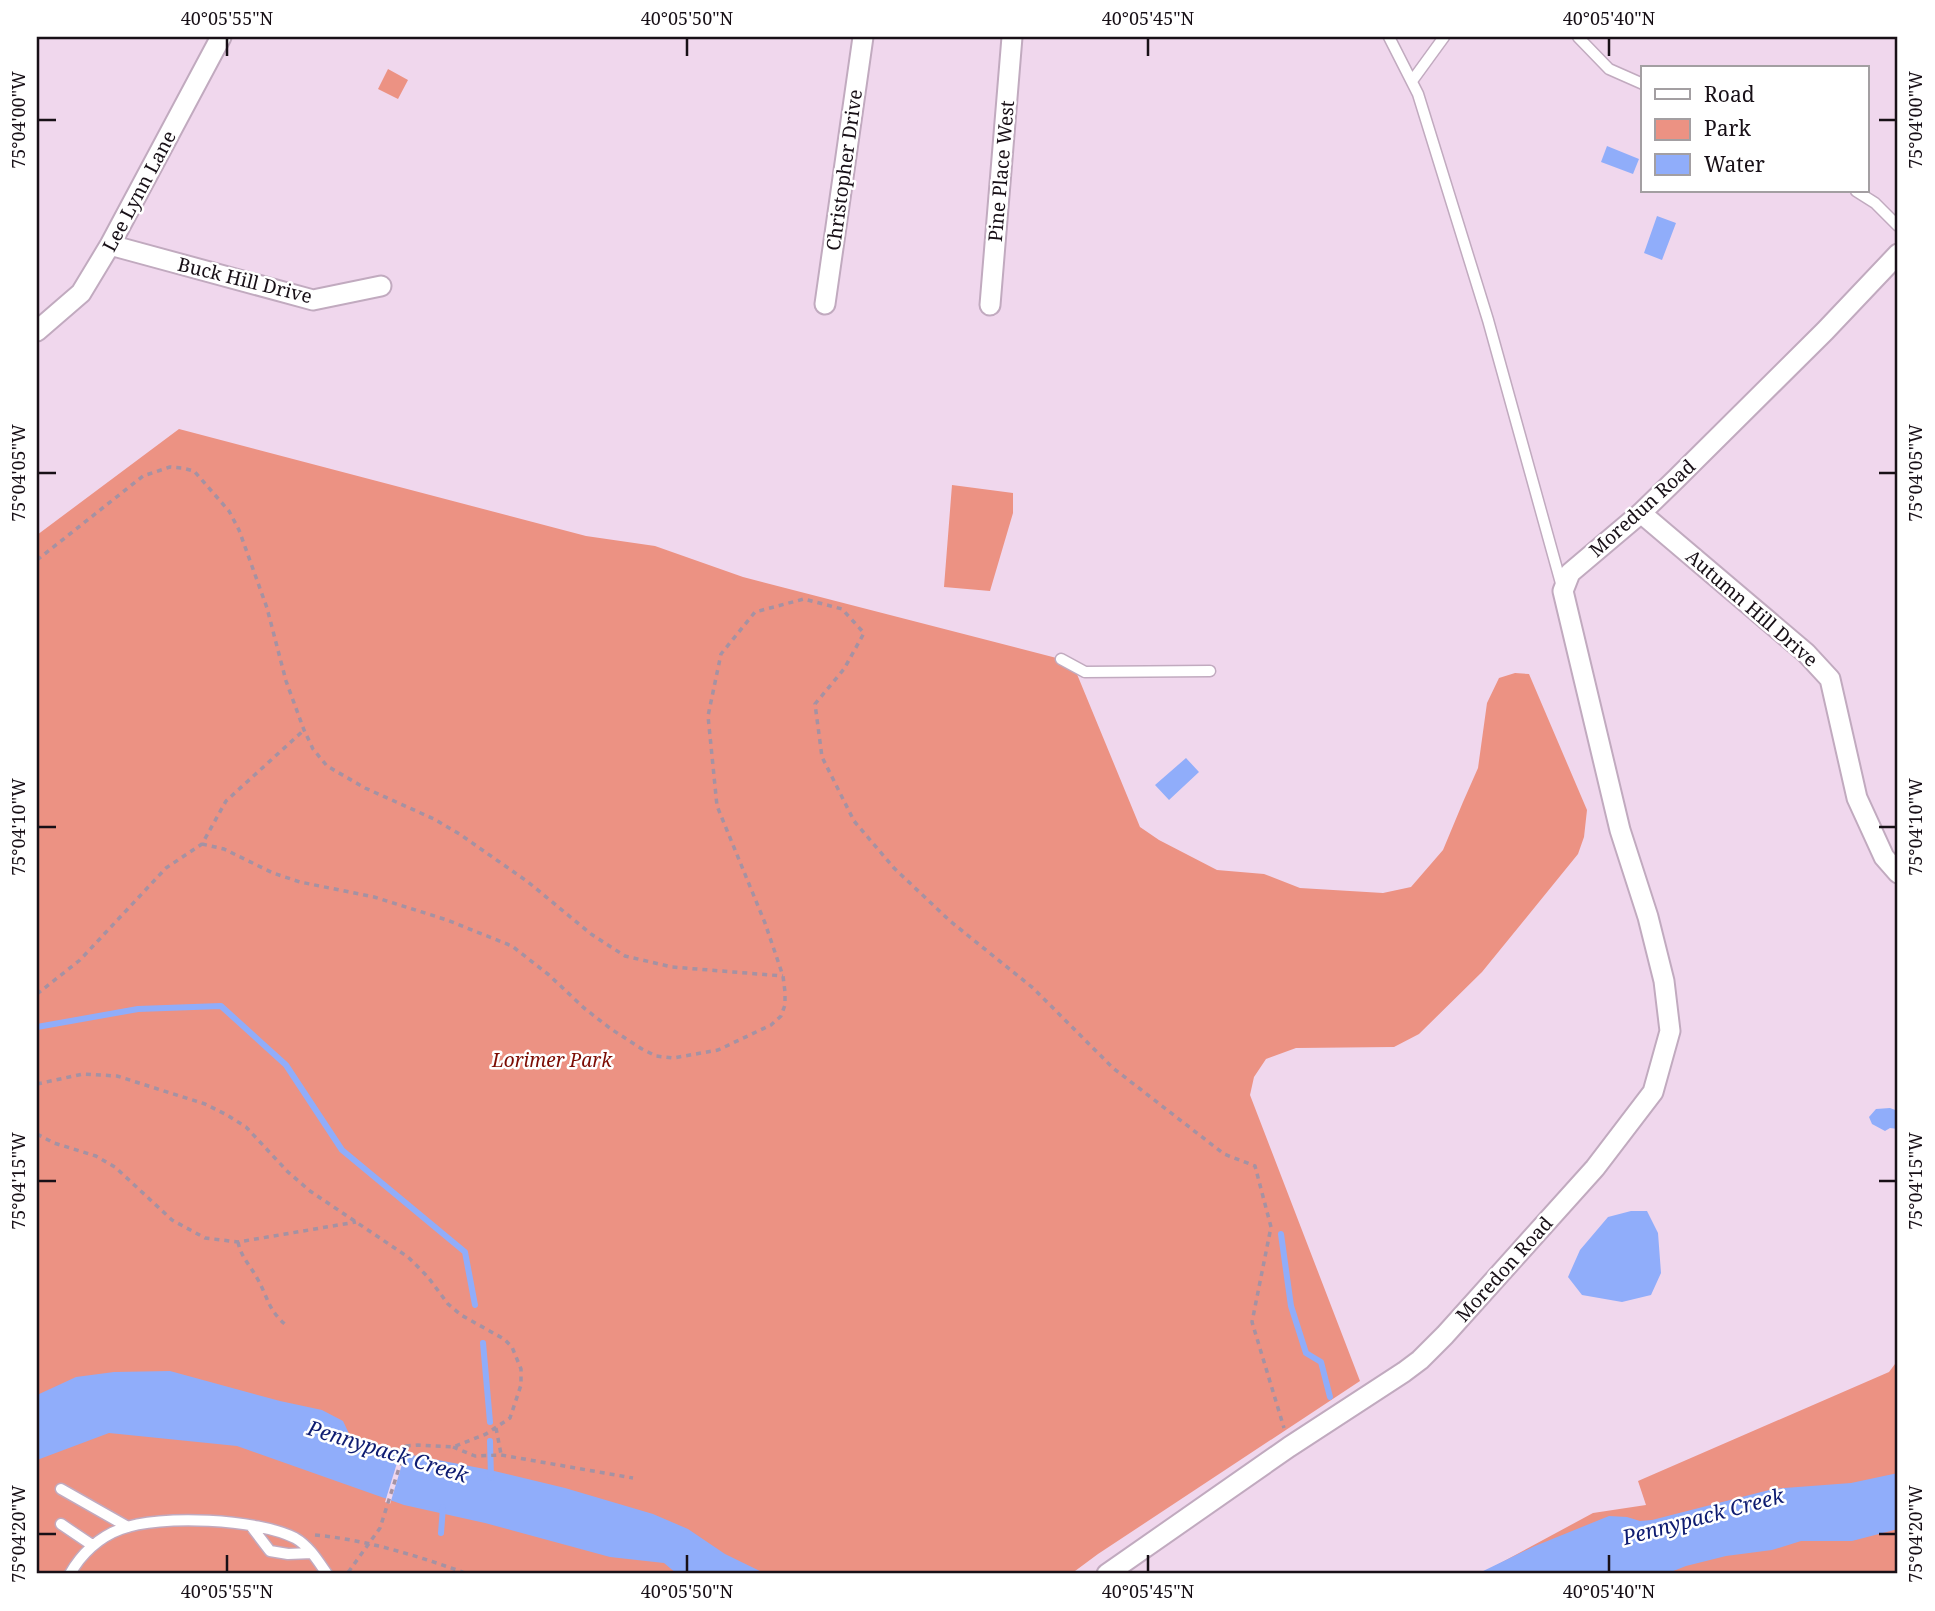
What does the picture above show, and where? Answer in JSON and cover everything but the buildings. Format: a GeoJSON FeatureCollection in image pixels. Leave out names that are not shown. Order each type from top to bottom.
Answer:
{"type":"FeatureCollection","features":[{"type":"Feature","properties":{"kind":"street","name":"Lee Lynn Lane"},"geometry":{"type":"LineString","coordinates":[[41,323],[81,293],[110,245],[221,37]]}},
{"type":"Feature","properties":{"kind":"street","name":"Christopher Drive"},"geometry":{"type":"LineString","coordinates":[[825,304],[863,37]]}},
{"type":"Feature","properties":{"kind":"street","name":"Pine Place West"},"geometry":{"type":"LineString","coordinates":[[990,305],[1012,37]]}},
{"type":"Feature","properties":{"kind":"street","name":"Buck Hill Drive"},"geometry":{"type":"LineString","coordinates":[[110,245],[313,300],[381,286]]}},
{"type":"Feature","properties":{"kind":"street","name":"Moredun Road"},"geometry":{"type":"LineString","coordinates":[[1563,591],[1570,573],[1641,513],[1825,331],[1898,254]]}},
{"type":"Feature","properties":{"kind":"street","name":"Autumn Hill Drive"},"geometry":{"type":"LineString","coordinates":[[1641,513],[1806,653],[1830,679],[1857,798],[1884,857],[1898,873]]}},
{"type":"Feature","properties":{"kind":"street","name":"Moredon Road"},"geometry":{"type":"LineString","coordinates":[[1107,1574],[1289,1447],[1420,1360],[1595,1168],[1653,1092],[1670,1031],[1664,981],[1648,917],[1620,830],[1563,591]]}},
{"type":"Feature","properties":{"kind":"lane"},"geometry":{"type":"LineString","coordinates":[[1389,37],[1418,94],[1488,320],[1563,591]]}},
{"type":"Feature","properties":{"kind":"lane"},"geometry":{"type":"LineString","coordinates":[[1412,81],[1444,37]]}},
{"type":"Feature","properties":{"kind":"lane"},"geometry":{"type":"LineString","coordinates":[[1578,37],[1609,69],[1641,83]]}},
{"type":"Feature","properties":{"kind":"lane"},"geometry":{"type":"LineString","coordinates":[[1858,192],[1875,203],[1898,226]]}},
{"type":"Feature","properties":{"kind":"lane"},"geometry":{"type":"LineString","coordinates":[[1061,659],[1085,672],[1210,671]]}},
{"type":"Feature","properties":{"kind":"lane"},"geometry":{"type":"LineString","coordinates":[[61,1489],[128,1527]]}},
{"type":"Feature","properties":{"kind":"lane"},"geometry":{"type":"LineString","coordinates":[[70,1574],[93,1545],[121,1529],[161,1522],[213,1520],[251,1526],[296,1539],[312,1553],[327,1574]]}},
{"type":"Feature","properties":{"kind":"lane"},"geometry":{"type":"LineString","coordinates":[[61,1524],[93,1545]]}},
{"type":"Feature","properties":{"kind":"lane"},"geometry":{"type":"LineString","coordinates":[[251,1526],[270,1551],[288,1554],[312,1553]]}},
{"type":"Feature","properties":{"kind":"path"},"geometry":{"type":"LineString","coordinates":[[37,560],[143,476],[170,467],[194,471],[221,501],[239,530],[267,608],[286,681],[304,730],[313,749],[327,766],[461,835],[528,882],[591,934],[625,956],[671,967],[783,976]]}},
{"type":"Feature","properties":{"kind":"path"},"geometry":{"type":"LineString","coordinates":[[202,844],[225,849],[273,873],[400,904],[512,946],[550,975],[584,1008],[611,1029],[656,1056],[673,1058],[718,1050],[771,1025],[781,1016],[785,1005],[783,976],[765,923],[717,806],[708,716],[721,654],[755,612],[804,599],[842,609],[864,633],[844,669],[815,704],[822,757],[854,821],[894,868],[950,921],[1033,988],[1113,1068],[1224,1154],[1255,1166],[1271,1227],[1252,1322],[1289,1447]]}},
{"type":"Feature","properties":{"kind":"path"},"geometry":{"type":"LineString","coordinates":[[37,994],[80,960],[166,868],[202,844],[226,801],[304,730]]}},
{"type":"Feature","properties":{"kind":"path"},"geometry":{"type":"LineString","coordinates":[[37,1084],[83,1074],[117,1076],[205,1104],[246,1127],[288,1172],[310,1191],[408,1257],[448,1304],[461,1315],[493,1331],[512,1347],[521,1369],[521,1385],[510,1418],[496,1429],[453,1447]]}},
{"type":"Feature","properties":{"kind":"path"},"geometry":{"type":"LineString","coordinates":[[37,1134],[54,1143],[96,1156],[115,1167],[172,1220],[205,1238],[238,1242],[356,1222]]}},
{"type":"Feature","properties":{"kind":"path"},"geometry":{"type":"LineString","coordinates":[[238,1242],[242,1257],[257,1277],[270,1309],[287,1326]]}},
{"type":"Feature","properties":{"kind":"path"},"geometry":{"type":"LineString","coordinates":[[496,1429],[501,1455]]}},
{"type":"Feature","properties":{"kind":"path"},"geometry":{"type":"LineString","coordinates":[[347,1574],[380,1528],[406,1446],[453,1447],[475,1456],[501,1455],[633,1478]]}},
{"type":"Feature","properties":{"kind":"path"},"geometry":{"type":"LineString","coordinates":[[289,1536],[304,1533],[370,1543],[468,1574]]}},
{"type":"Feature","properties":{"kind":"green space"},"geometry":{"type":"Polygon","coordinates":[[[388,69],[408,80],[398,99],[378,89],[388,69]]]}},
{"type":"Feature","properties":{"kind":"green space","name":"Lorimer Park"},"geometry":{"type":"Polygon","coordinates":[[[179,429],[586,536],[655,546],[743,577],[1072,662],[1140,827],[1217,870],[1264,874],[1300,888],[1383,893],[1411,887],[1443,850],[1478,768],[1487,703],[1499,678],[1515,673],[1529,674],[1587,810],[1584,837],[1578,854],[1482,972],[1419,1034],[1394,1047],[1296,1048],[1266,1059],[1254,1077],[1250,1095],[1360,1381],[1071,1574],[37,1574],[37,535],[179,429]]]}},
{"type":"Feature","properties":{"kind":"green space"},"geometry":{"type":"Polygon","coordinates":[[[952,485],[1013,493],[1013,513],[990,591],[944,587],[952,485]]]}},
{"type":"Feature","properties":{"kind":"green space"},"geometry":{"type":"Polygon","coordinates":[[[1898,1360],[1898,1574],[1480,1574],[1593,1513],[1646,1505],[1638,1481],[1889,1372],[1898,1360]]]}},
{"type":"Feature","properties":{"kind":"water"},"geometry":{"type":"Polygon","coordinates":[[[1607,146],[1639,159],[1633,174],[1601,162],[1607,146]]]}},
{"type":"Feature","properties":{"kind":"water"},"geometry":{"type":"Polygon","coordinates":[[[1657,216],[1676,223],[1662,260],[1644,253],[1657,216]]]}},
{"type":"Feature","properties":{"kind":"water"},"geometry":{"type":"Polygon","coordinates":[[[1186,758],[1199,772],[1169,800],[1155,785],[1186,758]]]}},
{"type":"Feature","properties":{"kind":"water"},"geometry":{"type":"Polygon","coordinates":[[[1890,1108],[1898,1111],[1898,1129],[1890,1128],[1885,1131],[1872,1124],[1869,1117],[1876,1109],[1890,1108]]]}},
{"type":"Feature","properties":{"kind":"water"},"geometry":{"type":"Polygon","coordinates":[[[1631,1211],[1647,1211],[1658,1233],[1661,1273],[1651,1295],[1622,1302],[1582,1295],[1568,1277],[1580,1250],[1608,1217],[1631,1211]]]}},
{"type":"Feature","properties":{"kind":"water","name":"Pennypack Creek"},"geometry":{"type":"Polygon","coordinates":[[[170,1371],[322,1410],[343,1421],[352,1440],[363,1446],[382,1445],[412,1455],[490,1470],[565,1488],[653,1514],[688,1529],[725,1554],[766,1574],[677,1574],[664,1563],[610,1557],[485,1523],[404,1505],[237,1446],[109,1433],[37,1460],[37,1395],[76,1377],[114,1372],[170,1371]]]}},
{"type":"Feature","properties":{"kind":"water","name":"Pennypack Creek"},"geometry":{"type":"Polygon","coordinates":[[[1898,1473],[1898,1529],[1852,1541],[1801,1541],[1772,1550],[1726,1556],[1666,1574],[1477,1574],[1535,1546],[1609,1516],[1640,1521],[1652,1520],[1773,1489],[1851,1483],[1898,1473]]]}},
{"type":"Feature","properties":{"kind":"pier"},"geometry":{"type":"Polygon","coordinates":[[[401,1450],[406,1451],[390,1504],[385,1502],[401,1450]]]}},
{"type":"Feature","properties":{"kind":"waterway"},"geometry":{"type":"LineString","coordinates":[[37,1027],[138,1009],[221,1006],[286,1065],[342,1150],[465,1252],[475,1305]]}},
{"type":"Feature","properties":{"kind":"waterway"},"geometry":{"type":"LineString","coordinates":[[1281,1234],[1291,1306],[1306,1353],[1321,1362],[1330,1397]]}},
{"type":"Feature","properties":{"kind":"waterway"},"geometry":{"type":"LineString","coordinates":[[483,1343],[490,1422]]}},
{"type":"Feature","properties":{"kind":"waterway"},"geometry":{"type":"LineString","coordinates":[[490,1441],[491,1478]]}},
{"type":"Feature","properties":{"kind":"waterway"},"geometry":{"type":"LineString","coordinates":[[441,1533],[443,1507]]}}]}
